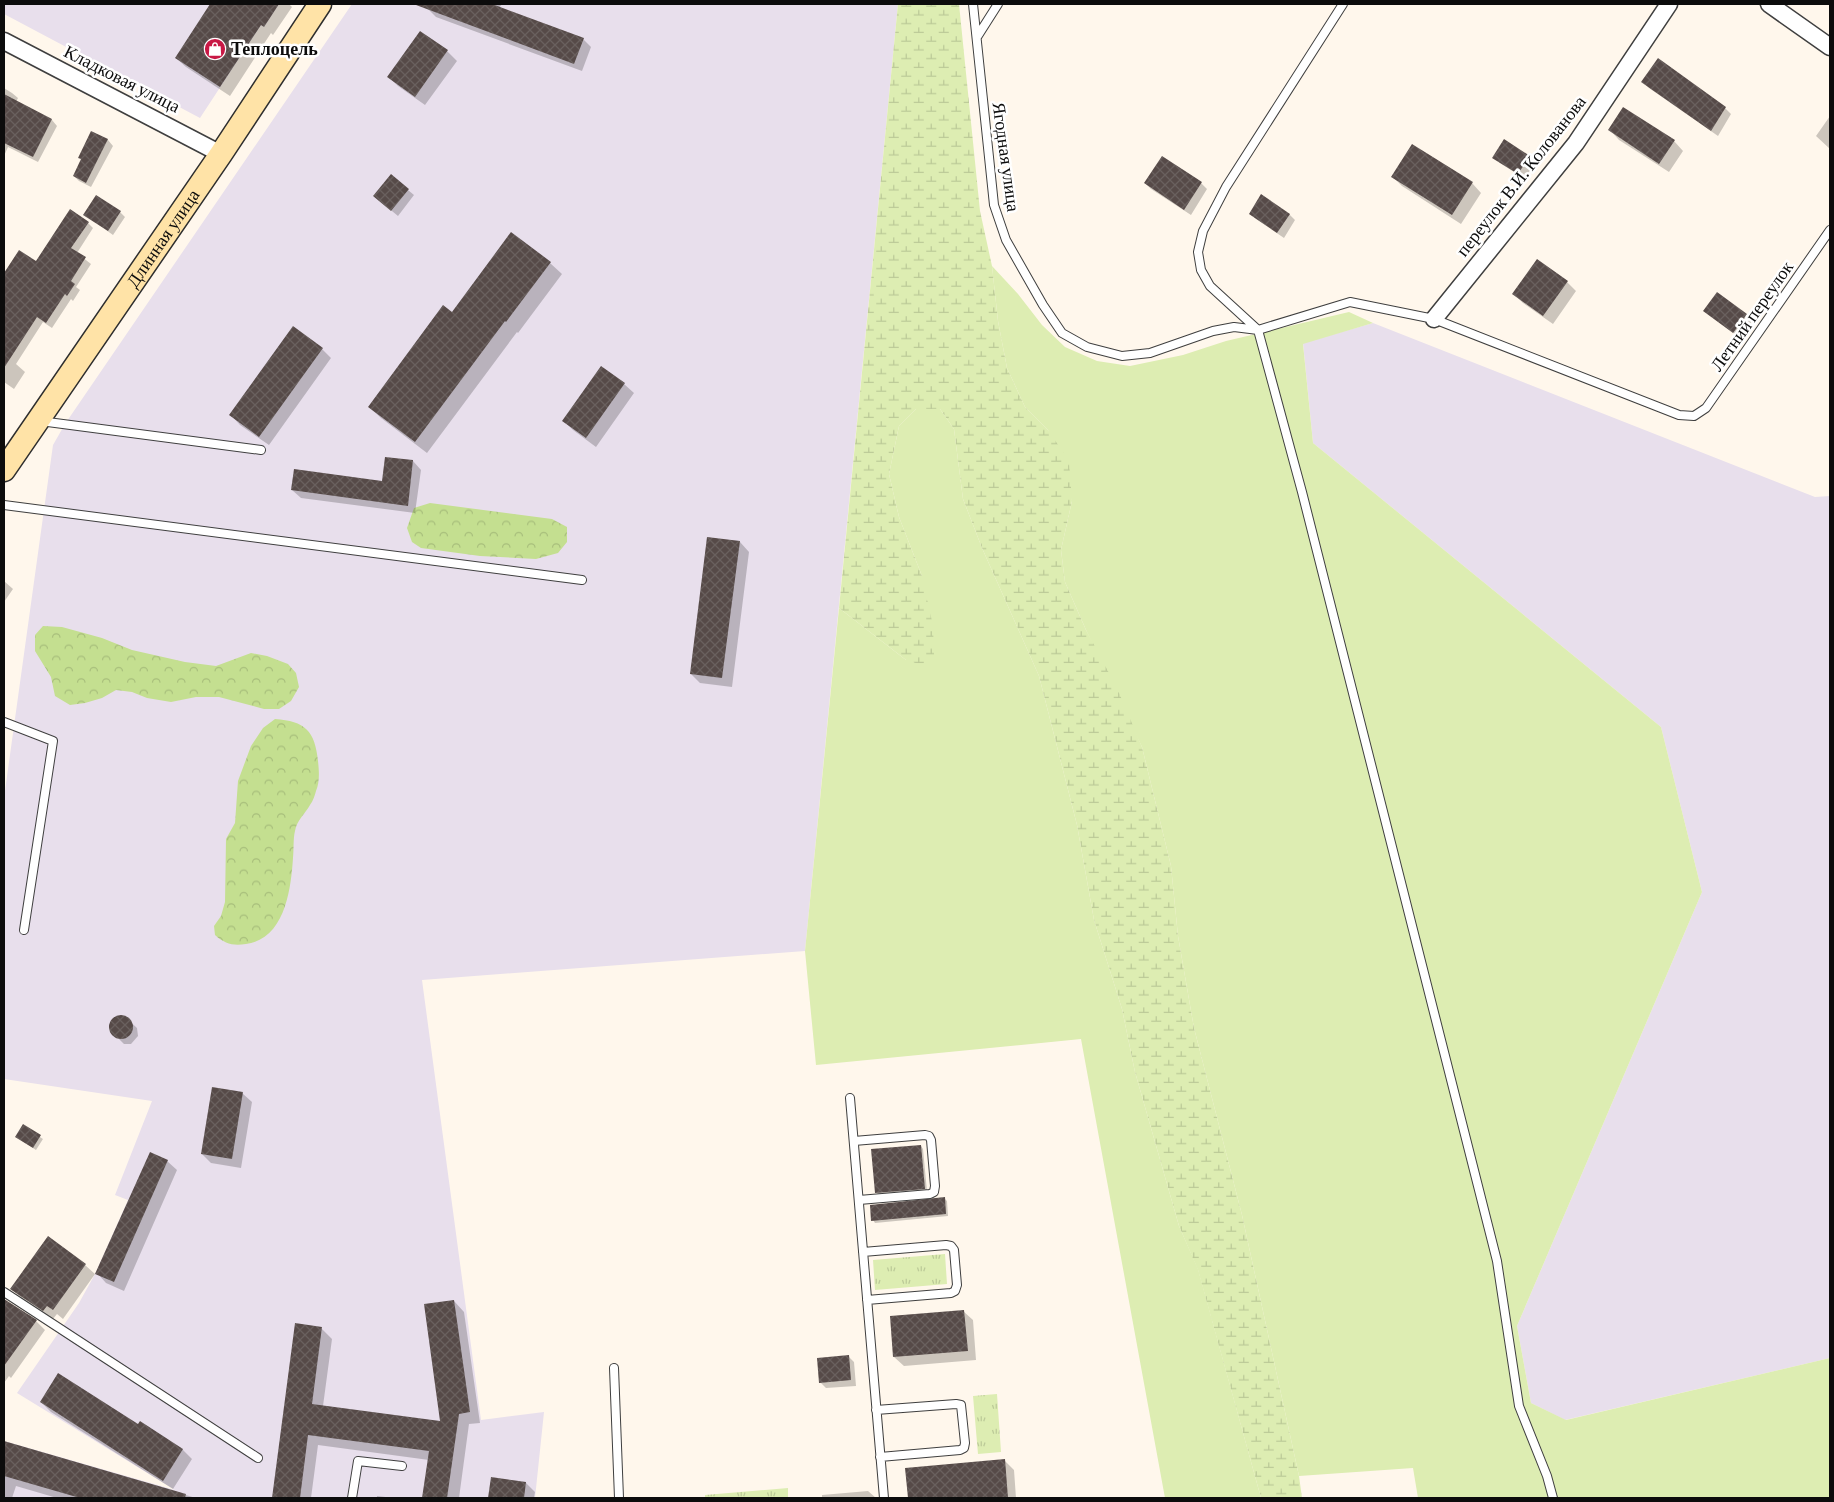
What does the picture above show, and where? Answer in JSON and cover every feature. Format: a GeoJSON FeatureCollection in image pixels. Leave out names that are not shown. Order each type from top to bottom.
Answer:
{"type":"FeatureCollection","features":[{"type":"Feature","properties":{"kind":"street","name":"Длинная улица"},"geometry":{"type":"LineString","coordinates":[[4,470],[221,154],[320,4]]}},
{"type":"Feature","properties":{"kind":"street","name":"переулок В.И. Колованова"},"geometry":{"type":"LineString","coordinates":[[1434,319],[1576,143],[1669,4]]}},
{"type":"Feature","properties":{"kind":"street"},"geometry":{"type":"LineString","coordinates":[[1769,4],[1830,47]]}},
{"type":"Feature","properties":{"kind":"street","name":"Кладковая улица"},"geometry":{"type":"LineString","coordinates":[[4,40],[221,154]]}},
{"type":"Feature","properties":{"kind":"lane","name":"Ягодная улица"},"geometry":{"type":"LineString","coordinates":[[973,4],[994,205],[1006,240],[1043,305],[1062,333],[1087,347],[1122,356],[1150,353],[1213,331],[1234,327],[1258,330]]}},
{"type":"Feature","properties":{"kind":"lane"},"geometry":{"type":"LineString","coordinates":[[977,37],[998,4]]}},
{"type":"Feature","properties":{"kind":"lane"},"geometry":{"type":"LineString","coordinates":[[1343,4],[1226,187],[1203,231],[1198,252],[1201,270],[1210,286],[1258,330],[1302,492],[1497,1262],[1519,1406],[1547,1476],[1553,1498]]}},
{"type":"Feature","properties":{"kind":"lane","name":"Летний переулок"},"geometry":{"type":"LineString","coordinates":[[1434,319],[1679,414],[1694,416],[1706,408],[1830,230]]}},
{"type":"Feature","properties":{"kind":"lane"},"geometry":{"type":"LineString","coordinates":[[1258,330],[1350,302],[1434,319]]}},
{"type":"Feature","properties":{"kind":"lane"},"geometry":{"type":"LineString","coordinates":[[38,420],[261,450]]}},
{"type":"Feature","properties":{"kind":"lane"},"geometry":{"type":"LineString","coordinates":[[4,506],[582,580]]}},
{"type":"Feature","properties":{"kind":"lane"},"geometry":{"type":"LineString","coordinates":[[4,722],[53,741],[24,930]]}},
{"type":"Feature","properties":{"kind":"lane"},"geometry":{"type":"LineString","coordinates":[[850,1098],[884,1498]]}},
{"type":"Feature","properties":{"kind":"lane"},"geometry":{"type":"LineString","coordinates":[[854,1141],[925,1135],[929,1136],[932,1140],[934,1192],[930,1194],[859,1200]]}},
{"type":"Feature","properties":{"kind":"lane"},"geometry":{"type":"LineString","coordinates":[[863,1252],[951,1246],[954,1250],[955,1291],[951,1293],[867,1300]]}},
{"type":"Feature","properties":{"kind":"lane"},"geometry":{"type":"LineString","coordinates":[[4,1292],[258,1458]]}},
{"type":"Feature","properties":{"kind":"lane"},"geometry":{"type":"LineString","coordinates":[[614,1368],[619,1498]]}},
{"type":"Feature","properties":{"kind":"lane"},"geometry":{"type":"LineString","coordinates":[[876,1410],[961,1405],[965,1443],[964,1448],[960,1450],[880,1457]]}},
{"type":"Feature","properties":{"kind":"lane"},"geometry":{"type":"LineString","coordinates":[[352,1498],[358,1461],[402,1466]]}},
{"type":"Feature","properties":{"kind":"shaded area"},"geometry":{"type":"Polygon","coordinates":[[[4,4],[279,4],[264,27],[261,25],[200,118],[4,14],[4,4]]]}},
{"type":"Feature","properties":{"kind":"shaded area"},"geometry":{"type":"Polygon","coordinates":[[[352,4],[898,4],[805,951],[422,980],[481,1420],[544,1412],[535,1498],[4,1498],[4,1441],[175,1490],[17,1393],[79,1303],[95,1274],[128,1200],[115,1195],[152,1101],[4,1079],[4,798],[53,445],[65,424],[352,4]]]}},
{"type":"Feature","properties":{"kind":"shaded area"},"geometry":{"type":"Polygon","coordinates":[[[1373,323],[1815,497],[1830,496],[1830,1358],[1565,1420],[1531,1403],[1517,1326],[1702,892],[1661,727],[1313,443],[1303,343],[1373,323]]]}},
{"type":"Feature","properties":{"kind":"green space"},"geometry":{"type":"Polygon","coordinates":[[[898,4],[959,4],[980,211],[992,266],[998,321],[1007,368],[1025,407],[1048,430],[1069,461],[1072,501],[1061,550],[1065,582],[1086,630],[1117,688],[1142,747],[1171,866],[1178,936],[1194,1028],[1242,1215],[1299,1476],[1302,1498],[1261,1498],[1198,1270],[1179,1226],[1135,1072],[1122,1009],[1094,920],[1077,825],[1039,676],[982,548],[963,499],[954,429],[940,409],[916,409],[899,426],[889,474],[899,517],[922,576],[933,626],[934,655],[922,665],[906,660],[839,608],[898,4]]]}},
{"type":"Feature","properties":{"kind":"green space"},"geometry":{"type":"Polygon","coordinates":[[[992,266],[1018,294],[1042,325],[1065,347],[1097,361],[1130,366],[1183,355],[1226,341],[1349,312],[1373,323],[1303,344],[1313,443],[1661,727],[1702,892],[1517,1326],[1531,1403],[1566,1420],[1830,1358],[1830,1498],[1418,1498],[1413,1468],[1299,1476],[1242,1215],[1194,1028],[1178,936],[1171,866],[1142,747],[1065,582],[1061,550],[1072,501],[1048,430],[1025,407],[1007,368],[998,321],[992,266]]]}},
{"type":"Feature","properties":{"kind":"green space"},"geometry":{"type":"Polygon","coordinates":[[[916,409],[940,409],[954,429],[963,499],[982,548],[1039,676],[1077,825],[1094,920],[1122,1009],[1135,1072],[1179,1226],[1198,1269],[1261,1498],[1165,1498],[1081,1039],[816,1065],[805,951],[839,608],[906,660],[922,576],[899,517],[889,474],[899,426],[916,409]]]}},
{"type":"Feature","properties":{"kind":"green space"},"geometry":{"type":"Polygon","coordinates":[[[430,503],[552,519],[567,527],[567,542],[558,553],[536,559],[480,556],[421,548],[412,542],[407,528],[414,508],[430,503]]]}},
{"type":"Feature","properties":{"kind":"green space"},"geometry":{"type":"Polygon","coordinates":[[[43,626],[62,627],[102,638],[132,650],[185,662],[216,666],[251,653],[267,656],[288,664],[296,673],[299,687],[291,701],[279,709],[264,709],[219,697],[196,697],[171,702],[116,690],[102,698],[70,705],[55,696],[51,677],[35,651],[35,635],[43,626]]]}},
{"type":"Feature","properties":{"kind":"green space"},"geometry":{"type":"Polygon","coordinates":[[[275,719],[301,725],[311,735],[317,751],[318,784],[312,802],[296,827],[288,898],[277,923],[270,933],[259,940],[237,945],[226,942],[215,935],[214,926],[221,916],[225,902],[226,839],[235,823],[238,781],[251,746],[263,728],[275,719]]]}},
{"type":"Feature","properties":{"kind":"green space"},"geometry":{"type":"Polygon","coordinates":[[[945,1254],[947,1284],[875,1290],[873,1260],[945,1254]]]}},
{"type":"Feature","properties":{"kind":"green space"},"geometry":{"type":"Polygon","coordinates":[[[997,1394],[1001,1452],[978,1454],[973,1396],[997,1394]]]}},
{"type":"Feature","properties":{"kind":"green space"},"geometry":{"type":"Polygon","coordinates":[[[788,1488],[788,1498],[705,1498],[705,1495],[788,1488]]]}},
{"type":"Feature","properties":{"kind":"building"},"geometry":{"type":"Polygon","coordinates":[[[210,4],[279,4],[264,27],[261,25],[220,87],[175,58],[210,4]]]}},
{"type":"Feature","properties":{"kind":"building"},"geometry":{"type":"Polygon","coordinates":[[[417,4],[492,4],[584,38],[574,64],[417,4]]]}},
{"type":"Feature","properties":{"kind":"building"},"geometry":{"type":"Polygon","coordinates":[[[420,31],[448,50],[415,97],[387,77],[420,31]]]}},
{"type":"Feature","properties":{"kind":"building"},"geometry":{"type":"Polygon","coordinates":[[[1658,58],[1726,107],[1711,131],[1641,82],[1658,58]]]}},
{"type":"Feature","properties":{"kind":"building"},"geometry":{"type":"Polygon","coordinates":[[[4,94],[52,119],[33,157],[4,143],[4,94]]]}},
{"type":"Feature","properties":{"kind":"building"},"geometry":{"type":"Polygon","coordinates":[[[1623,107],[1675,140],[1659,164],[1608,130],[1623,107]]]}},
{"type":"Feature","properties":{"kind":"building"},"geometry":{"type":"Polygon","coordinates":[[[91,131],[108,139],[86,183],[73,176],[81,159],[78,158],[91,131]]]}},
{"type":"Feature","properties":{"kind":"building"},"geometry":{"type":"Polygon","coordinates":[[[1504,139],[1530,156],[1518,174],[1492,158],[1504,139]]]}},
{"type":"Feature","properties":{"kind":"building"},"geometry":{"type":"Polygon","coordinates":[[[1412,144],[1473,182],[1452,215],[1391,177],[1412,144]]]}},
{"type":"Feature","properties":{"kind":"building"},"geometry":{"type":"Polygon","coordinates":[[[1162,156],[1202,182],[1184,210],[1144,183],[1162,156]]]}},
{"type":"Feature","properties":{"kind":"building"},"geometry":{"type":"Polygon","coordinates":[[[391,174],[409,189],[391,211],[373,196],[391,174]]]}},
{"type":"Feature","properties":{"kind":"building"},"geometry":{"type":"Polygon","coordinates":[[[1261,194],[1290,214],[1277,233],[1249,214],[1261,194]]]}},
{"type":"Feature","properties":{"kind":"building"},"geometry":{"type":"Polygon","coordinates":[[[96,195],[121,211],[108,231],[83,215],[96,195]]]}},
{"type":"Feature","properties":{"kind":"building"},"geometry":{"type":"Polygon","coordinates":[[[70,209],[89,222],[71,248],[86,257],[71,281],[75,284],[67,296],[65,294],[46,323],[37,317],[4,368],[4,273],[19,250],[36,261],[70,209]]]}},
{"type":"Feature","properties":{"kind":"building"},"geometry":{"type":"Polygon","coordinates":[[[511,232],[551,262],[415,442],[368,407],[443,305],[452,312],[511,232]]]}},
{"type":"Feature","properties":{"kind":"building"},"geometry":{"type":"Polygon","coordinates":[[[1537,259],[1568,281],[1543,316],[1512,294],[1537,259]]]}},
{"type":"Feature","properties":{"kind":"building"},"geometry":{"type":"Polygon","coordinates":[[[1717,292],[1747,314],[1733,333],[1703,311],[1717,292]]]}},
{"type":"Feature","properties":{"kind":"building"},"geometry":{"type":"Polygon","coordinates":[[[293,326],[323,348],[259,437],[229,415],[293,326]]]}},
{"type":"Feature","properties":{"kind":"building"},"geometry":{"type":"Polygon","coordinates":[[[601,366],[625,383],[586,438],[562,421],[601,366]]]}},
{"type":"Feature","properties":{"kind":"building"},"geometry":{"type":"Polygon","coordinates":[[[385,457],[413,460],[408,506],[291,490],[294,469],[382,481],[385,457]]]}},
{"type":"Feature","properties":{"kind":"building"},"geometry":{"type":"Polygon","coordinates":[[[707,537],[740,541],[722,678],[690,674],[707,537]]]}},
{"type":"Feature","properties":{"kind":"building"},"geometry":{"type":"Polygon","coordinates":[[[121,1015],[130,1018],[133,1027],[130,1036],[121,1039],[112,1036],[109,1027],[112,1018],[121,1015]]]}},
{"type":"Feature","properties":{"kind":"building"},"geometry":{"type":"Polygon","coordinates":[[[212,1087],[243,1092],[232,1159],[201,1154],[212,1087]]]}},
{"type":"Feature","properties":{"kind":"building"},"geometry":{"type":"Polygon","coordinates":[[[23,1124],[41,1135],[33,1148],[15,1137],[23,1124]]]}},
{"type":"Feature","properties":{"kind":"building"},"geometry":{"type":"Polygon","coordinates":[[[921,1145],[925,1189],[875,1193],[871,1149],[921,1145]]]}},
{"type":"Feature","properties":{"kind":"building"},"geometry":{"type":"Polygon","coordinates":[[[150,1152],[168,1160],[114,1282],[95,1274],[150,1152]]]}},
{"type":"Feature","properties":{"kind":"building"},"geometry":{"type":"Polygon","coordinates":[[[945,1197],[946,1214],[871,1221],[870,1205],[945,1197]]]}},
{"type":"Feature","properties":{"kind":"building"},"geometry":{"type":"Polygon","coordinates":[[[48,1236],[86,1264],[53,1310],[47,1306],[43,1311],[10,1289],[48,1236]]]}},
{"type":"Feature","properties":{"kind":"building"},"geometry":{"type":"Polygon","coordinates":[[[4,1299],[37,1320],[4,1366],[4,1299]]]}},
{"type":"Feature","properties":{"kind":"building"},"geometry":{"type":"Polygon","coordinates":[[[454,1300],[470,1412],[459,1414],[447,1498],[422,1498],[429,1451],[308,1435],[300,1498],[272,1498],[295,1323],[322,1327],[312,1404],[440,1421],[424,1304],[454,1300]]]}},
{"type":"Feature","properties":{"kind":"building"},"geometry":{"type":"Polygon","coordinates":[[[964,1310],[968,1351],[893,1357],[890,1316],[964,1310]]]}},
{"type":"Feature","properties":{"kind":"building"},"geometry":{"type":"Polygon","coordinates":[[[849,1355],[851,1380],[819,1383],[817,1358],[849,1355]]]}},
{"type":"Feature","properties":{"kind":"building"},"geometry":{"type":"Polygon","coordinates":[[[58,1373],[138,1424],[140,1421],[183,1449],[163,1481],[40,1402],[58,1373]]]}},
{"type":"Feature","properties":{"kind":"building"},"geometry":{"type":"Polygon","coordinates":[[[4,1441],[186,1494],[185,1498],[80,1498],[4,1476],[4,1441]]]}},
{"type":"Feature","properties":{"kind":"building"},"geometry":{"type":"Polygon","coordinates":[[[1005,1459],[1008,1498],[908,1498],[905,1468],[1005,1459]]]}},
{"type":"Feature","properties":{"kind":"building"},"geometry":{"type":"Polygon","coordinates":[[[491,1477],[526,1482],[524,1498],[488,1498],[491,1477]]]}},
{"type":"Feature","properties":{"kind":"place","name":"Теплоцель"},"geometry":{"type":"Point","coordinates":[215,49]}}]}
